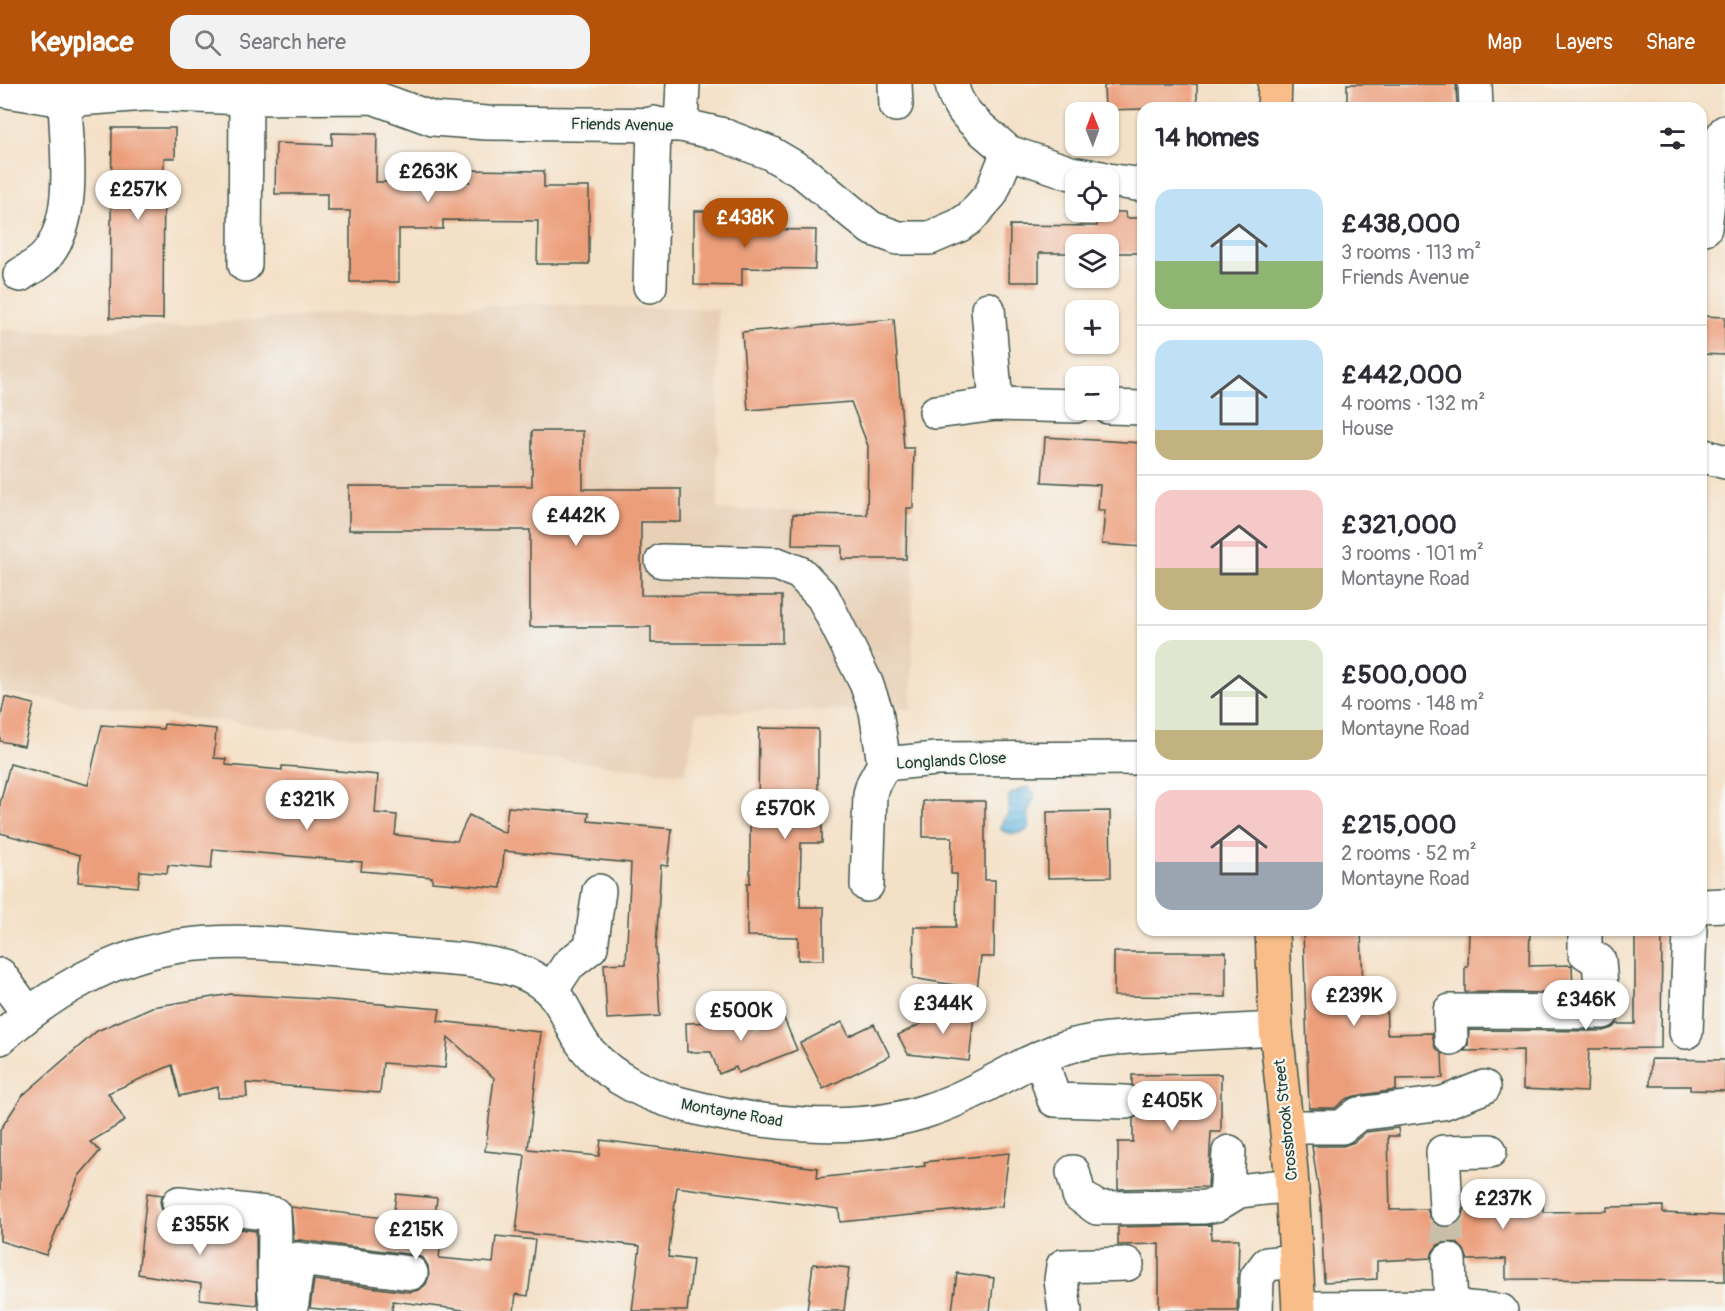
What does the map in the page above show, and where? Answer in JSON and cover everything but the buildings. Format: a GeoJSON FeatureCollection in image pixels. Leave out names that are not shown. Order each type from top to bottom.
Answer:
{"type":"FeatureCollection","features":[{"type":"Feature","properties":{"kind":"main road"},"geometry":{"type":"LineString","coordinates":[[1274,102],[1275,84]]}},
{"type":"Feature","properties":{"kind":"main road","name":"Crossbrook Street"},"geometry":{"type":"LineString","coordinates":[[1272,936],[1276,1029],[1292,1185],[1299,1310]]}},
{"type":"Feature","properties":{"kind":"street"},"geometry":{"type":"LineString","coordinates":[[650,286],[668,124],[683,84]]}},
{"type":"Feature","properties":{"kind":"street"},"geometry":{"type":"LineString","coordinates":[[952,84],[953,95],[965,113],[1008,152],[1065,171]]}},
{"type":"Feature","properties":{"kind":"street"},"geometry":{"type":"LineString","coordinates":[[1475,84],[1476,102]]}},
{"type":"Feature","properties":{"kind":"street","name":"Friends Avenue"},"geometry":{"type":"LineString","coordinates":[[0,90],[65,100],[146,94],[246,98],[373,98],[433,119],[487,123],[668,124],[720,134],[770,153],[804,173],[871,228],[898,238],[930,237],[958,226],[970,218],[991,194],[1008,152]]}},
{"type":"Feature","properties":{"kind":"street"},"geometry":{"type":"LineString","coordinates":[[245,266],[246,98]]}},
{"type":"Feature","properties":{"kind":"street"},"geometry":{"type":"LineString","coordinates":[[20,275],[45,259],[56,243],[62,221],[67,196],[65,100]]}},
{"type":"Feature","properties":{"kind":"street"},"geometry":{"type":"LineString","coordinates":[[1707,210],[1714,149],[1725,132]]}},
{"type":"Feature","properties":{"kind":"street"},"geometry":{"type":"LineString","coordinates":[[1119,182],[1137,184]]}},
{"type":"Feature","properties":{"kind":"street"},"geometry":{"type":"LineString","coordinates":[[988,309],[996,404]]}},
{"type":"Feature","properties":{"kind":"street"},"geometry":{"type":"LineString","coordinates":[[936,412],[996,404],[1065,406]]}},
{"type":"Feature","properties":{"kind":"street"},"geometry":{"type":"LineString","coordinates":[[1119,407],[1137,408]]}},
{"type":"Feature","properties":{"kind":"street"},"geometry":{"type":"LineString","coordinates":[[1707,457],[1725,462]]}},
{"type":"Feature","properties":{"kind":"street"},"geometry":{"type":"LineString","coordinates":[[662,561],[777,564],[800,573],[824,597],[866,682],[876,711],[884,764]]}},
{"type":"Feature","properties":{"kind":"street","name":"Longlands Close"},"geometry":{"type":"LineString","coordinates":[[867,885],[870,794],[884,764],[936,759],[1137,758]]}},
{"type":"Feature","properties":{"kind":"street"},"geometry":{"type":"LineString","coordinates":[[551,991],[568,965],[591,947],[599,891]]}},
{"type":"Feature","properties":{"kind":"street"},"geometry":{"type":"LineString","coordinates":[[1707,906],[1725,905]]}},
{"type":"Feature","properties":{"kind":"street"},"geometry":{"type":"LineString","coordinates":[[1451,1038],[1450,1011],[1603,1012],[1599,961],[1585,952],[1585,936]]}},
{"type":"Feature","properties":{"kind":"street"},"geometry":{"type":"LineString","coordinates":[[1686,1032],[1690,936]]}},
{"type":"Feature","properties":{"kind":"street","name":"Montayne Road"},"geometry":{"type":"LineString","coordinates":[[0,1038],[28,1013],[78,982],[108,967],[141,955],[179,946],[246,941],[465,960],[500,964],[519,970],[551,991],[583,1044],[611,1072],[640,1089],[679,1104],[723,1114],[767,1120],[850,1125],[905,1118],[964,1096],[1063,1048],[1129,1037],[1276,1029]]}},
{"type":"Feature","properties":{"kind":"street"},"geometry":{"type":"LineString","coordinates":[[0,975],[28,1013]]}},
{"type":"Feature","properties":{"kind":"street"},"geometry":{"type":"LineString","coordinates":[[1041,1057],[1054,1100],[1126,1102]]}},
{"type":"Feature","properties":{"kind":"street"},"geometry":{"type":"LineString","coordinates":[[1287,1127],[1342,1127],[1358,1114],[1443,1103],[1484,1087]]}},
{"type":"Feature","properties":{"kind":"street"},"geometry":{"type":"LineString","coordinates":[[1446,1209],[1443,1152],[1490,1151]]}},
{"type":"Feature","properties":{"kind":"street"},"geometry":{"type":"LineString","coordinates":[[1226,1198],[1229,1152]]}},
{"type":"Feature","properties":{"kind":"street"},"geometry":{"type":"LineString","coordinates":[[1073,1172],[1079,1195],[1097,1208],[1204,1208],[1216,1205],[1239,1191],[1292,1185]]}},
{"type":"Feature","properties":{"kind":"street"},"geometry":{"type":"LineString","coordinates":[[179,1203],[274,1214],[277,1236],[274,1297],[277,1311]]}},
{"type":"Feature","properties":{"kind":"street"},"geometry":{"type":"LineString","coordinates":[[291,1311],[298,1259],[411,1273]]}},
{"type":"Feature","properties":{"kind":"street"},"geometry":{"type":"LineString","coordinates":[[1449,1260],[1450,1308]]}},
{"type":"Feature","properties":{"kind":"street"},"geometry":{"type":"LineString","coordinates":[[1256,1311],[1257,1277],[1267,1264],[1296,1261]]}},
{"type":"Feature","properties":{"kind":"street"},"geometry":{"type":"LineString","coordinates":[[1065,1311],[1061,1280],[1063,1266],[1126,1264]]}},
{"type":"Feature","properties":{"kind":"street"},"geometry":{"type":"LineString","coordinates":[[1299,1310],[1450,1308],[1501,1311]]}},
{"type":"Feature","properties":{"kind":"shaded area"},"geometry":{"type":"Polygon","coordinates":[[[543,303],[718,309],[718,510],[915,512],[911,709],[697,713],[685,774],[129,711],[0,692],[0,331],[110,331],[371,311],[543,303]]]}},
{"type":"Feature","properties":{"kind":"water"},"geometry":{"type":"Polygon","coordinates":[[[1029,787],[1035,794],[1029,812],[1027,830],[1014,833],[1001,830],[1002,822],[1008,814],[1009,795],[1029,787]]]}},
{"type":"Feature","properties":{"kind":"tunnel"},"geometry":{"type":"LineString","coordinates":[[1446,1209],[1449,1260]]}}]}
